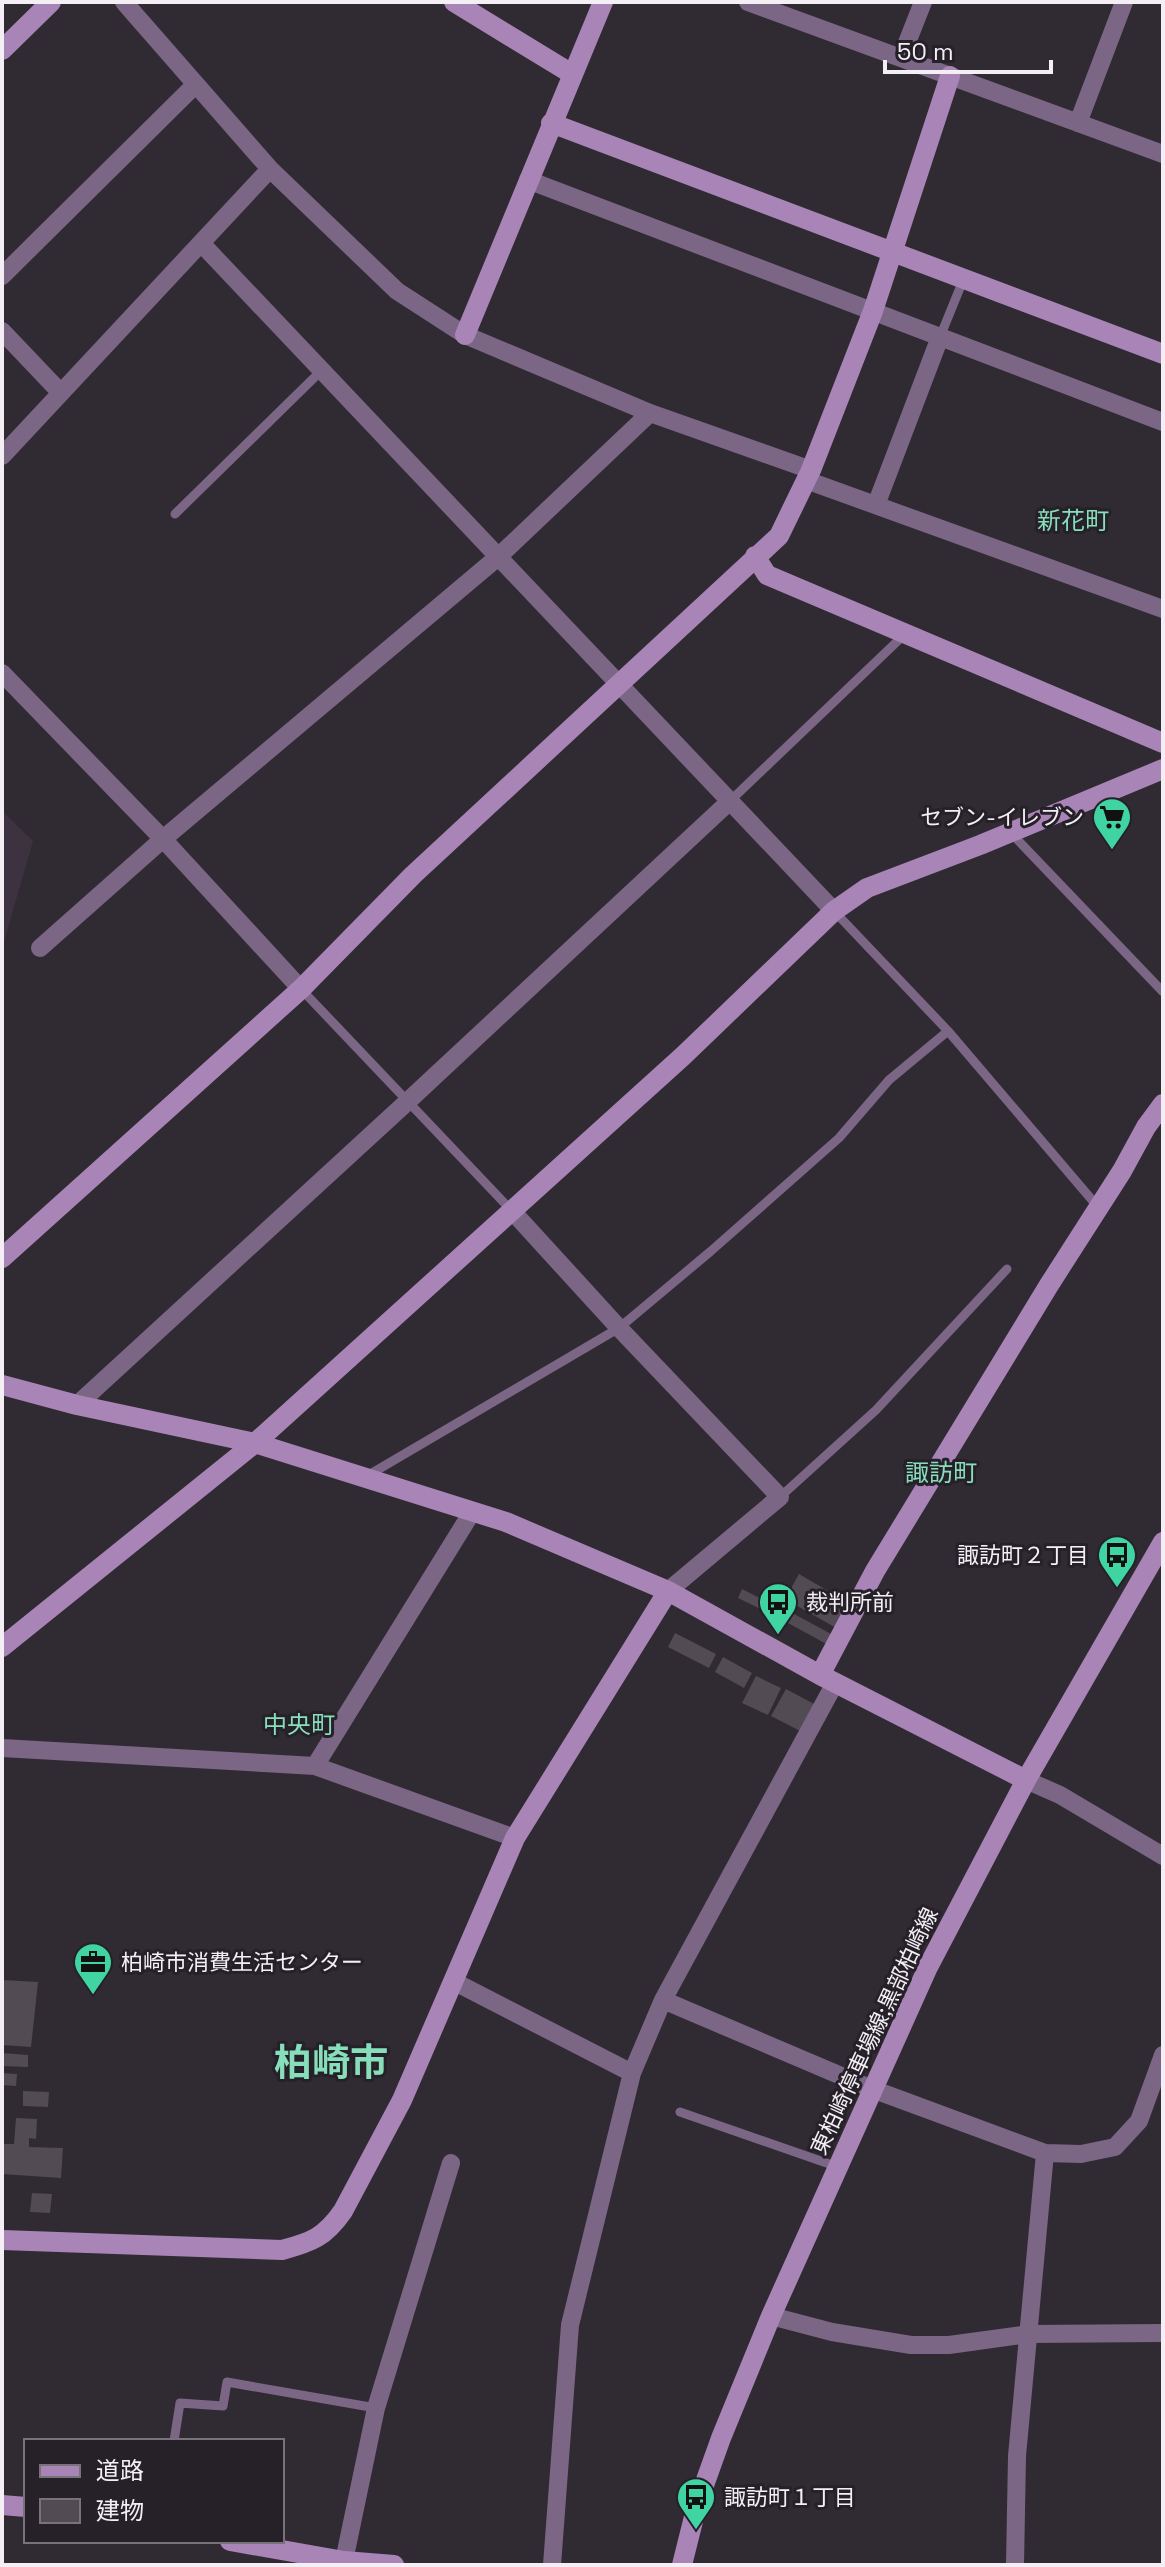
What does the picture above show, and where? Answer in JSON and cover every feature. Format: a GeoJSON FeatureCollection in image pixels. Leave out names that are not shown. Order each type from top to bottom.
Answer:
{"type":"FeatureCollection","features":[{"type":"Feature","properties":{"kind":"street"},"geometry":{"type":"LineString","coordinates":[[2,50],[51,2]]}},
{"type":"Feature","properties":{"kind":"street"},"geometry":{"type":"LineString","coordinates":[[124,2],[270,169],[397,291],[465,335],[876,505],[1163,609]]}},
{"type":"Feature","properties":{"kind":"street"},"geometry":{"type":"LineString","coordinates":[[454,2],[572,74]]}},
{"type":"Feature","properties":{"kind":"street"},"geometry":{"type":"LineString","coordinates":[[465,335],[603,2]]}},
{"type":"Feature","properties":{"kind":"street"},"geometry":{"type":"LineString","coordinates":[[748,2],[1163,154]]}},
{"type":"Feature","properties":{"kind":"street"},"geometry":{"type":"LineString","coordinates":[[901,58],[923,2]]}},
{"type":"Feature","properties":{"kind":"street"},"geometry":{"type":"LineString","coordinates":[[1078,123],[1124,2]]}},
{"type":"Feature","properties":{"kind":"street"},"geometry":{"type":"LineString","coordinates":[[2,1258],[301,989],[413,875],[779,536],[809,475],[873,311],[950,76]]}},
{"type":"Feature","properties":{"kind":"street"},"geometry":{"type":"LineString","coordinates":[[2,276],[196,84]]}},
{"type":"Feature","properties":{"kind":"street"},"geometry":{"type":"LineString","coordinates":[[551,123],[1163,354]]}},
{"type":"Feature","properties":{"kind":"street"},"geometry":{"type":"LineString","coordinates":[[2,456],[270,169]]}},
{"type":"Feature","properties":{"kind":"street"},"geometry":{"type":"LineString","coordinates":[[528,180],[1163,422]]}},
{"type":"Feature","properties":{"kind":"street"},"geometry":{"type":"LineString","coordinates":[[201,243],[834,911]]}},
{"type":"Feature","properties":{"kind":"street"},"geometry":{"type":"LineString","coordinates":[[2,331],[61,393]]}},
{"type":"Feature","properties":{"kind":"street"},"geometry":{"type":"LineString","coordinates":[[876,505],[940,337]]}},
{"type":"Feature","properties":{"kind":"street"},"geometry":{"type":"LineString","coordinates":[[40,948],[163,839],[498,557],[650,413]]}},
{"type":"Feature","properties":{"kind":"street"},"geometry":{"type":"LineString","coordinates":[[755,556],[767,575],[1163,743]]}},
{"type":"Feature","properties":{"kind":"street"},"geometry":{"type":"LineString","coordinates":[[2,673],[163,839],[301,989]]}},
{"type":"Feature","properties":{"kind":"street"},"geometry":{"type":"LineString","coordinates":[[2,1647],[255,1443],[683,1056],[834,911],[867,888],[1011,833],[1163,769]]}},
{"type":"Feature","properties":{"kind":"street"},"geometry":{"type":"LineString","coordinates":[[77,1405],[730,801]]}},
{"type":"Feature","properties":{"kind":"street"},"geometry":{"type":"LineString","coordinates":[[552,2565],[570,2325],[632,2073],[663,2000],[827,1679],[875,1571],[1163,1104]]}},
{"type":"Feature","properties":{"kind":"street"},"geometry":{"type":"LineString","coordinates":[[2,2240],[282,2250],[317,2239],[331,2228],[402,2100],[515,1838],[668,1591],[780,1497],[513,1212]]}},
{"type":"Feature","properties":{"kind":"street"},"geometry":{"type":"LineString","coordinates":[[2,1385],[77,1405],[255,1443],[506,1522],[668,1591],[827,1679],[1060,1795],[1163,1856]]}},
{"type":"Feature","properties":{"kind":"street"},"geometry":{"type":"LineString","coordinates":[[315,1766],[472,1512]]}},
{"type":"Feature","properties":{"kind":"street","name":"東柏崎停車場線;黒部柏崎線"},"geometry":{"type":"LineString","coordinates":[[682,2565],[693,2518],[721,2438],[771,2316],[928,1967],[1026,1780],[1163,1542]]}},
{"type":"Feature","properties":{"kind":"street"},"geometry":{"type":"LineString","coordinates":[[2,1748],[315,1766],[515,1838]]}},
{"type":"Feature","properties":{"kind":"street"},"geometry":{"type":"LineString","coordinates":[[453,1981],[632,2073]]}},
{"type":"Feature","properties":{"kind":"street"},"geometry":{"type":"LineString","coordinates":[[663,2000],[872,2089],[1045,2153],[1081,2154],[1115,2147],[1139,2121],[1163,2055]]}},
{"type":"Feature","properties":{"kind":"street"},"geometry":{"type":"LineString","coordinates":[[1015,2565],[1017,2456],[1045,2153]]}},
{"type":"Feature","properties":{"kind":"street"},"geometry":{"type":"LineString","coordinates":[[344,2561],[376,2408],[451,2163]]}},
{"type":"Feature","properties":{"kind":"street"},"geometry":{"type":"LineString","coordinates":[[771,2316],[832,2332],[911,2345],[949,2345],[1029,2334],[1163,2333]]}},
{"type":"Feature","properties":{"kind":"street"},"geometry":{"type":"LineString","coordinates":[[2,2505],[24,2507]]}},
{"type":"Feature","properties":{"kind":"street"},"geometry":{"type":"LineString","coordinates":[[241,2543],[344,2561],[394,2565]]}},
{"type":"Feature","properties":{"kind":"lane"},"geometry":{"type":"LineString","coordinates":[[940,337],[964,278]]}},
{"type":"Feature","properties":{"kind":"lane"},"geometry":{"type":"LineString","coordinates":[[175,514],[322,370]]}},
{"type":"Feature","properties":{"kind":"lane"},"geometry":{"type":"LineString","coordinates":[[730,801],[905,634]]}},
{"type":"Feature","properties":{"kind":"lane"},"geometry":{"type":"LineString","coordinates":[[1011,833],[1163,992]]}},
{"type":"Feature","properties":{"kind":"lane"},"geometry":{"type":"LineString","coordinates":[[834,911],[948,1031],[1098,1208]]}},
{"type":"Feature","properties":{"kind":"lane"},"geometry":{"type":"LineString","coordinates":[[301,989],[513,1212]]}},
{"type":"Feature","properties":{"kind":"lane"},"geometry":{"type":"LineString","coordinates":[[364,1477],[619,1328],[839,1138],[889,1080],[948,1031]]}},
{"type":"Feature","properties":{"kind":"lane"},"geometry":{"type":"LineString","coordinates":[[780,1497],[876,1410],[1007,1269]]}},
{"type":"Feature","properties":{"kind":"lane"},"geometry":{"type":"LineString","coordinates":[[680,2112],[838,2167]]}},
{"type":"Feature","properties":{"kind":"lane"},"geometry":{"type":"LineString","coordinates":[[174,2439],[180,2403],[223,2406],[227,2382],[376,2408]]}},
{"type":"Feature","properties":{"kind":"shaded area"},"geometry":{"type":"Polygon","coordinates":[[[2,811],[33,841],[2,949],[2,811]]]}},
{"type":"Feature","properties":{"kind":"building"},"geometry":{"type":"Polygon","coordinates":[[[799,1574],[852,1605],[838,1629],[785,1599],[799,1574]]]}},
{"type":"Feature","properties":{"kind":"building"},"geometry":{"type":"Polygon","coordinates":[[[742,1589],[783,1610],[779,1618],[738,1598],[742,1589]]]}},
{"type":"Feature","properties":{"kind":"building"},"geometry":{"type":"Polygon","coordinates":[[[794,1614],[835,1636],[830,1646],[788,1623],[794,1614]]]}},
{"type":"Feature","properties":{"kind":"building"},"geometry":{"type":"Polygon","coordinates":[[[675,1633],[716,1654],[709,1668],[668,1647],[675,1633]]]}},
{"type":"Feature","properties":{"kind":"building"},"geometry":{"type":"Polygon","coordinates":[[[723,1657],[752,1673],[744,1688],[715,1672],[723,1657]]]}},
{"type":"Feature","properties":{"kind":"building"},"geometry":{"type":"Polygon","coordinates":[[[756,1676],[781,1688],[768,1715],[742,1703],[756,1676]]]}},
{"type":"Feature","properties":{"kind":"building"},"geometry":{"type":"Polygon","coordinates":[[[786,1689],[816,1705],[802,1732],[771,1716],[786,1689]]]}},
{"type":"Feature","properties":{"kind":"building"},"geometry":{"type":"Polygon","coordinates":[[[2,1980],[38,1982],[31,2047],[2,2045],[2,1980]]]}},
{"type":"Feature","properties":{"kind":"building"},"geometry":{"type":"Polygon","coordinates":[[[2,2053],[28,2055],[28,2067],[2,2066],[2,2053]]]}},
{"type":"Feature","properties":{"kind":"building"},"geometry":{"type":"Polygon","coordinates":[[[2,2073],[17,2074],[16,2086],[2,2085],[2,2073]]]}},
{"type":"Feature","properties":{"kind":"building"},"geometry":{"type":"Polygon","coordinates":[[[23,2091],[49,2092],[48,2107],[23,2106],[23,2091]]]}},
{"type":"Feature","properties":{"kind":"building"},"geometry":{"type":"Polygon","coordinates":[[[16,2118],[37,2119],[36,2139],[29,2138],[29,2147],[63,2148],[61,2178],[2,2174],[2,2144],[14,2144],[16,2118]]]}},
{"type":"Feature","properties":{"kind":"building"},"geometry":{"type":"Polygon","coordinates":[[[32,2193],[52,2194],[50,2213],[30,2212],[32,2193]]]}},
{"type":"Feature","properties":{"kind":"place","name":"セブン-イレブン"},"geometry":{"type":"Point","coordinates":[1112,851]}},
{"type":"Feature","properties":{"kind":"place","name":"諏訪町２丁目"},"geometry":{"type":"Point","coordinates":[1117,1589]}},
{"type":"Feature","properties":{"kind":"place","name":"裁判所前"},"geometry":{"type":"Point","coordinates":[778,1636]}},
{"type":"Feature","properties":{"kind":"place","name":"柏崎市消費生活センター"},"geometry":{"type":"Point","coordinates":[93,1996]}},
{"type":"Feature","properties":{"kind":"place","name":"諏訪町１丁目"},"geometry":{"type":"Point","coordinates":[696,2531]}},
{"type":"Feature","properties":{"kind":"district","name":"新花町"},"geometry":{"type":"Point","coordinates":[1073,521]}},
{"type":"Feature","properties":{"kind":"district","name":"諏訪町"},"geometry":{"type":"Point","coordinates":[941,1473]}},
{"type":"Feature","properties":{"kind":"district","name":"中央町"},"geometry":{"type":"Point","coordinates":[299,1725]}},
{"type":"Feature","properties":{"kind":"district","name":"柏崎市"},"geometry":{"type":"Point","coordinates":[331,2063]}}]}
